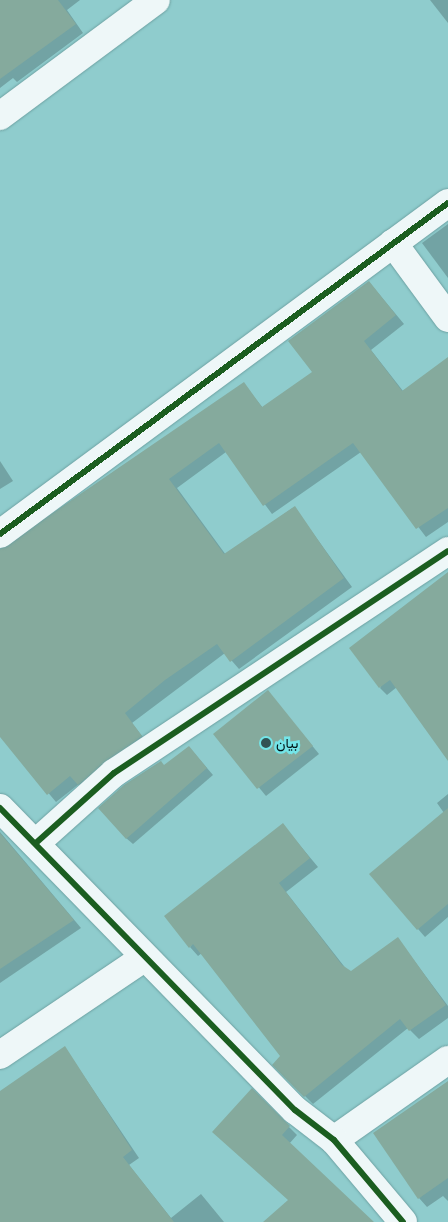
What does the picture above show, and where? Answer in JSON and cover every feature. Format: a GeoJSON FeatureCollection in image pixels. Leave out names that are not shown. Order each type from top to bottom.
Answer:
{"type":"FeatureCollection","features":[{"type":"Feature","properties":{"kind":"street"},"geometry":{"type":"LineString","coordinates":[[0,116],[156,0]]}},
{"type":"Feature","properties":{"kind":"street"},"geometry":{"type":"LineString","coordinates":[[0,534],[448,203]]}},
{"type":"Feature","properties":{"kind":"street"},"geometry":{"type":"LineString","coordinates":[[393,243],[448,318]]}},
{"type":"Feature","properties":{"kind":"street"},"geometry":{"type":"LineString","coordinates":[[37,842],[114,773],[448,552]]}},
{"type":"Feature","properties":{"kind":"street"},"geometry":{"type":"LineString","coordinates":[[0,808],[37,842],[144,958],[295,1110],[334,1140],[403,1222]]}},
{"type":"Feature","properties":{"kind":"street"},"geometry":{"type":"LineString","coordinates":[[0,1055],[144,958]]}},
{"type":"Feature","properties":{"kind":"street"},"geometry":{"type":"LineString","coordinates":[[334,1140],[448,1060]]}},
{"type":"Feature","properties":{"kind":"building"},"geometry":{"type":"Polygon","coordinates":[[[0,0],[58,0],[76,24],[0,79],[0,0]]]}},
{"type":"Feature","properties":{"kind":"building"},"geometry":{"type":"Polygon","coordinates":[[[369,281],[396,315],[364,341],[402,391],[448,357],[448,508],[416,529],[353,443],[263,506],[219,443],[169,479],[224,554],[295,506],[344,578],[230,662],[217,644],[165,680],[125,713],[142,736],[78,785],[70,776],[47,795],[0,737],[0,549],[244,382],[262,407],[312,372],[288,341],[369,281]]]}},
{"type":"Feature","properties":{"kind":"building"},"geometry":{"type":"Polygon","coordinates":[[[448,572],[448,761],[390,680],[379,688],[349,648],[448,572]]]}},
{"type":"Feature","properties":{"kind":"building"},"geometry":{"type":"Polygon","coordinates":[[[268,690],[313,746],[257,789],[213,734],[268,690]]]}},
{"type":"Feature","properties":{"kind":"building"},"geometry":{"type":"Polygon","coordinates":[[[189,746],[207,768],[126,839],[98,808],[124,785],[161,761],[164,765],[189,746]]]}},
{"type":"Feature","properties":{"kind":"building"},"geometry":{"type":"Polygon","coordinates":[[[448,808],[448,904],[417,930],[369,874],[448,808]]]}},
{"type":"Feature","properties":{"kind":"building"},"geometry":{"type":"Polygon","coordinates":[[[283,823],[310,858],[279,883],[342,965],[351,971],[398,937],[446,1005],[409,1031],[400,1019],[304,1097],[272,1065],[280,1056],[193,944],[189,948],[164,916],[283,823]]]}},
{"type":"Feature","properties":{"kind":"building"},"geometry":{"type":"Polygon","coordinates":[[[0,833],[74,920],[0,969],[0,833]]]}},
{"type":"Feature","properties":{"kind":"building"},"geometry":{"type":"Polygon","coordinates":[[[65,1046],[132,1150],[123,1157],[174,1222],[0,1222],[0,1091],[65,1046]]]}},
{"type":"Feature","properties":{"kind":"building"},"geometry":{"type":"Polygon","coordinates":[[[448,1081],[448,1178],[418,1199],[373,1133],[448,1081]]]}},
{"type":"Feature","properties":{"kind":"building"},"geometry":{"type":"Polygon","coordinates":[[[252,1088],[290,1126],[282,1135],[374,1222],[263,1222],[288,1200],[212,1132],[252,1088]]]}},
{"type":"Feature","properties":{"kind":"cycle path"},"geometry":{"type":"LineString","coordinates":[[0,534],[448,203]]}},
{"type":"Feature","properties":{"kind":"cycle path"},"geometry":{"type":"LineString","coordinates":[[37,842],[114,773],[448,551]]}},
{"type":"Feature","properties":{"kind":"cycle path"},"geometry":{"type":"LineString","coordinates":[[0,808],[295,1110],[334,1140],[403,1222]]}},
{"type":"Feature","properties":{"kind":"place","name":"بيان"},"geometry":{"type":"Point","coordinates":[266,743]}}]}
